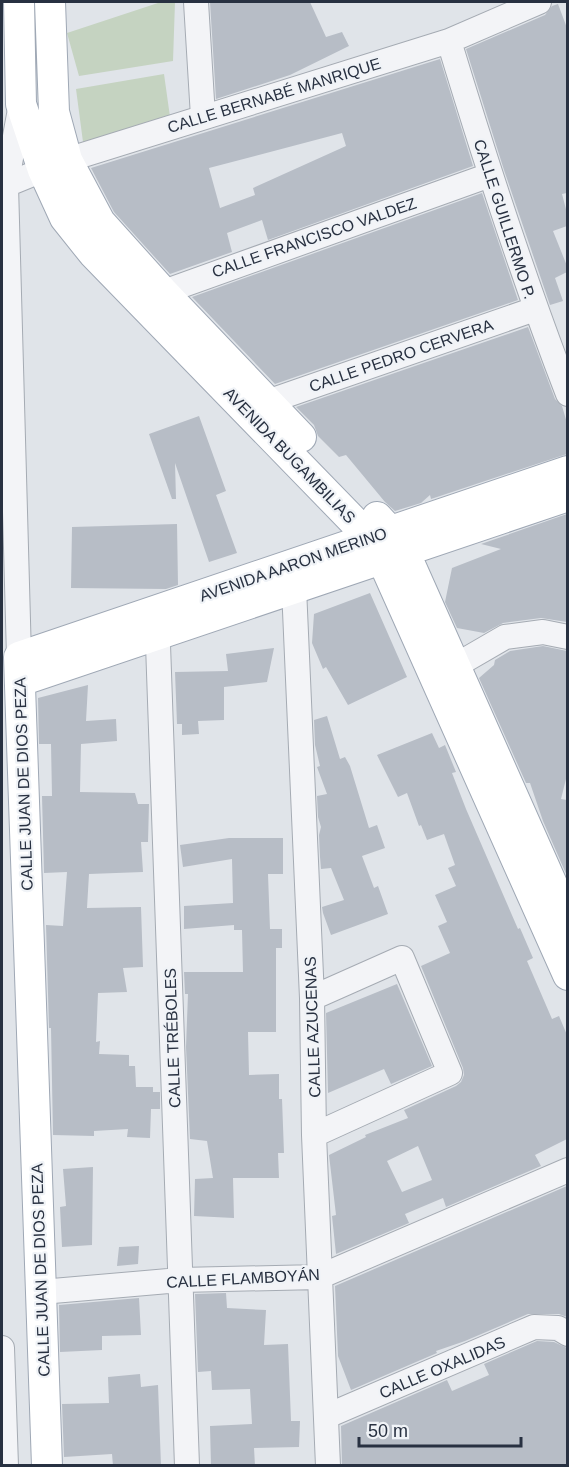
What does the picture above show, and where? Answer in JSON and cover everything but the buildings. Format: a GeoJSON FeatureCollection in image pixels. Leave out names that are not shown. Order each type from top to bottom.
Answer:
{"type":"FeatureCollection","features":[{"type":"Feature","properties":{"kind":"main road"},"geometry":{"type":"LineString","coordinates":[[55,165],[56,4]]}},
{"type":"Feature","properties":{"kind":"main road","name":"CALLE JUAN DE DIOS PEZA"},"geometry":{"type":"LineString","coordinates":[[19,10],[21,104],[55,165]]}},
{"type":"Feature","properties":{"kind":"main road","name":"AVENIDA BUGAMBILIAS"},"geometry":{"type":"LineString","coordinates":[[55,165],[100,222],[151,296],[387,545],[567,975]]}},
{"type":"Feature","properties":{"kind":"main road","name":"AVENIDA BUGAMBILIAS"},"geometry":{"type":"LineString","coordinates":[[151,296],[267,402],[387,545],[455,666],[567,920]]}},
{"type":"Feature","properties":{"kind":"main road","name":"AVENIDA AARON MERINO"},"geometry":{"type":"LineString","coordinates":[[158,622],[294,588],[387,545],[567,471]]}},
{"type":"Feature","properties":{"kind":"main road","name":"AVENIDA AARON MERINO"},"geometry":{"type":"LineString","coordinates":[[19,669],[387,545],[567,496]]}},
{"type":"Feature","properties":{"kind":"main road","name":"CALLE JUAN DE DIOS PEZA"},"geometry":{"type":"LineString","coordinates":[[19,669],[47,1466]]}},
{"type":"Feature","properties":{"kind":"street"},"geometry":{"type":"LineString","coordinates":[[196,2],[203,117]]}},
{"type":"Feature","properties":{"kind":"street","name":"CALLE BERNABÉ MANRIQUE"},"geometry":{"type":"LineString","coordinates":[[6,185],[55,165],[449,41],[539,2]]}},
{"type":"Feature","properties":{"kind":"street"},"geometry":{"type":"LineString","coordinates":[[19,10],[56,4]]}},
{"type":"Feature","properties":{"kind":"street","name":"CALLE GUILLERMO P."},"geometry":{"type":"LineString","coordinates":[[449,41],[490,175],[535,309],[567,394]]}},
{"type":"Feature","properties":{"kind":"street","name":"CALLE JUAN DE DIOS PEZA"},"geometry":{"type":"LineString","coordinates":[[19,669],[6,185],[21,104]]}},
{"type":"Feature","properties":{"kind":"street","name":"CALLE FRANCISCO VALDEZ"},"geometry":{"type":"LineString","coordinates":[[151,296],[490,175]]}},
{"type":"Feature","properties":{"kind":"street","name":"CALLE PEDRO CERVERA"},"geometry":{"type":"LineString","coordinates":[[267,402],[535,309]]}},
{"type":"Feature","properties":{"kind":"street","name":"CALLE AZUCENAS"},"geometry":{"type":"LineString","coordinates":[[294,588],[312,998],[314,1136],[328,1466]]}},
{"type":"Feature","properties":{"kind":"street","name":"CALLE TRÉBOLES"},"geometry":{"type":"LineString","coordinates":[[158,622],[187,1466]]}},
{"type":"Feature","properties":{"kind":"street"},"geometry":{"type":"LineString","coordinates":[[455,666],[505,637],[543,632],[567,637]]}},
{"type":"Feature","properties":{"kind":"street"},"geometry":{"type":"LineString","coordinates":[[312,998],[402,958],[450,1073],[314,1136]]}},
{"type":"Feature","properties":{"kind":"street","name":"CALLE FLAMBOYÁN"},"geometry":{"type":"LineString","coordinates":[[41,1292],[180,1280],[319,1277],[567,1170]]}},
{"type":"Feature","properties":{"kind":"street","name":"CALLE OXALIDAS"},"geometry":{"type":"LineString","coordinates":[[327,1416],[534,1327],[563,1331]]}},
{"type":"Feature","properties":{"kind":"street"},"geometry":{"type":"LineString","coordinates":[[2,1348],[6,1466]]}},
{"type":"Feature","properties":{"kind":"green space"},"geometry":{"type":"Polygon","coordinates":[[[161,2],[175,2],[173,61],[79,76],[67,33],[161,2]]]}},
{"type":"Feature","properties":{"kind":"green space"},"geometry":{"type":"Polygon","coordinates":[[[164,74],[171,124],[83,142],[76,89],[164,74]]]}}]}
